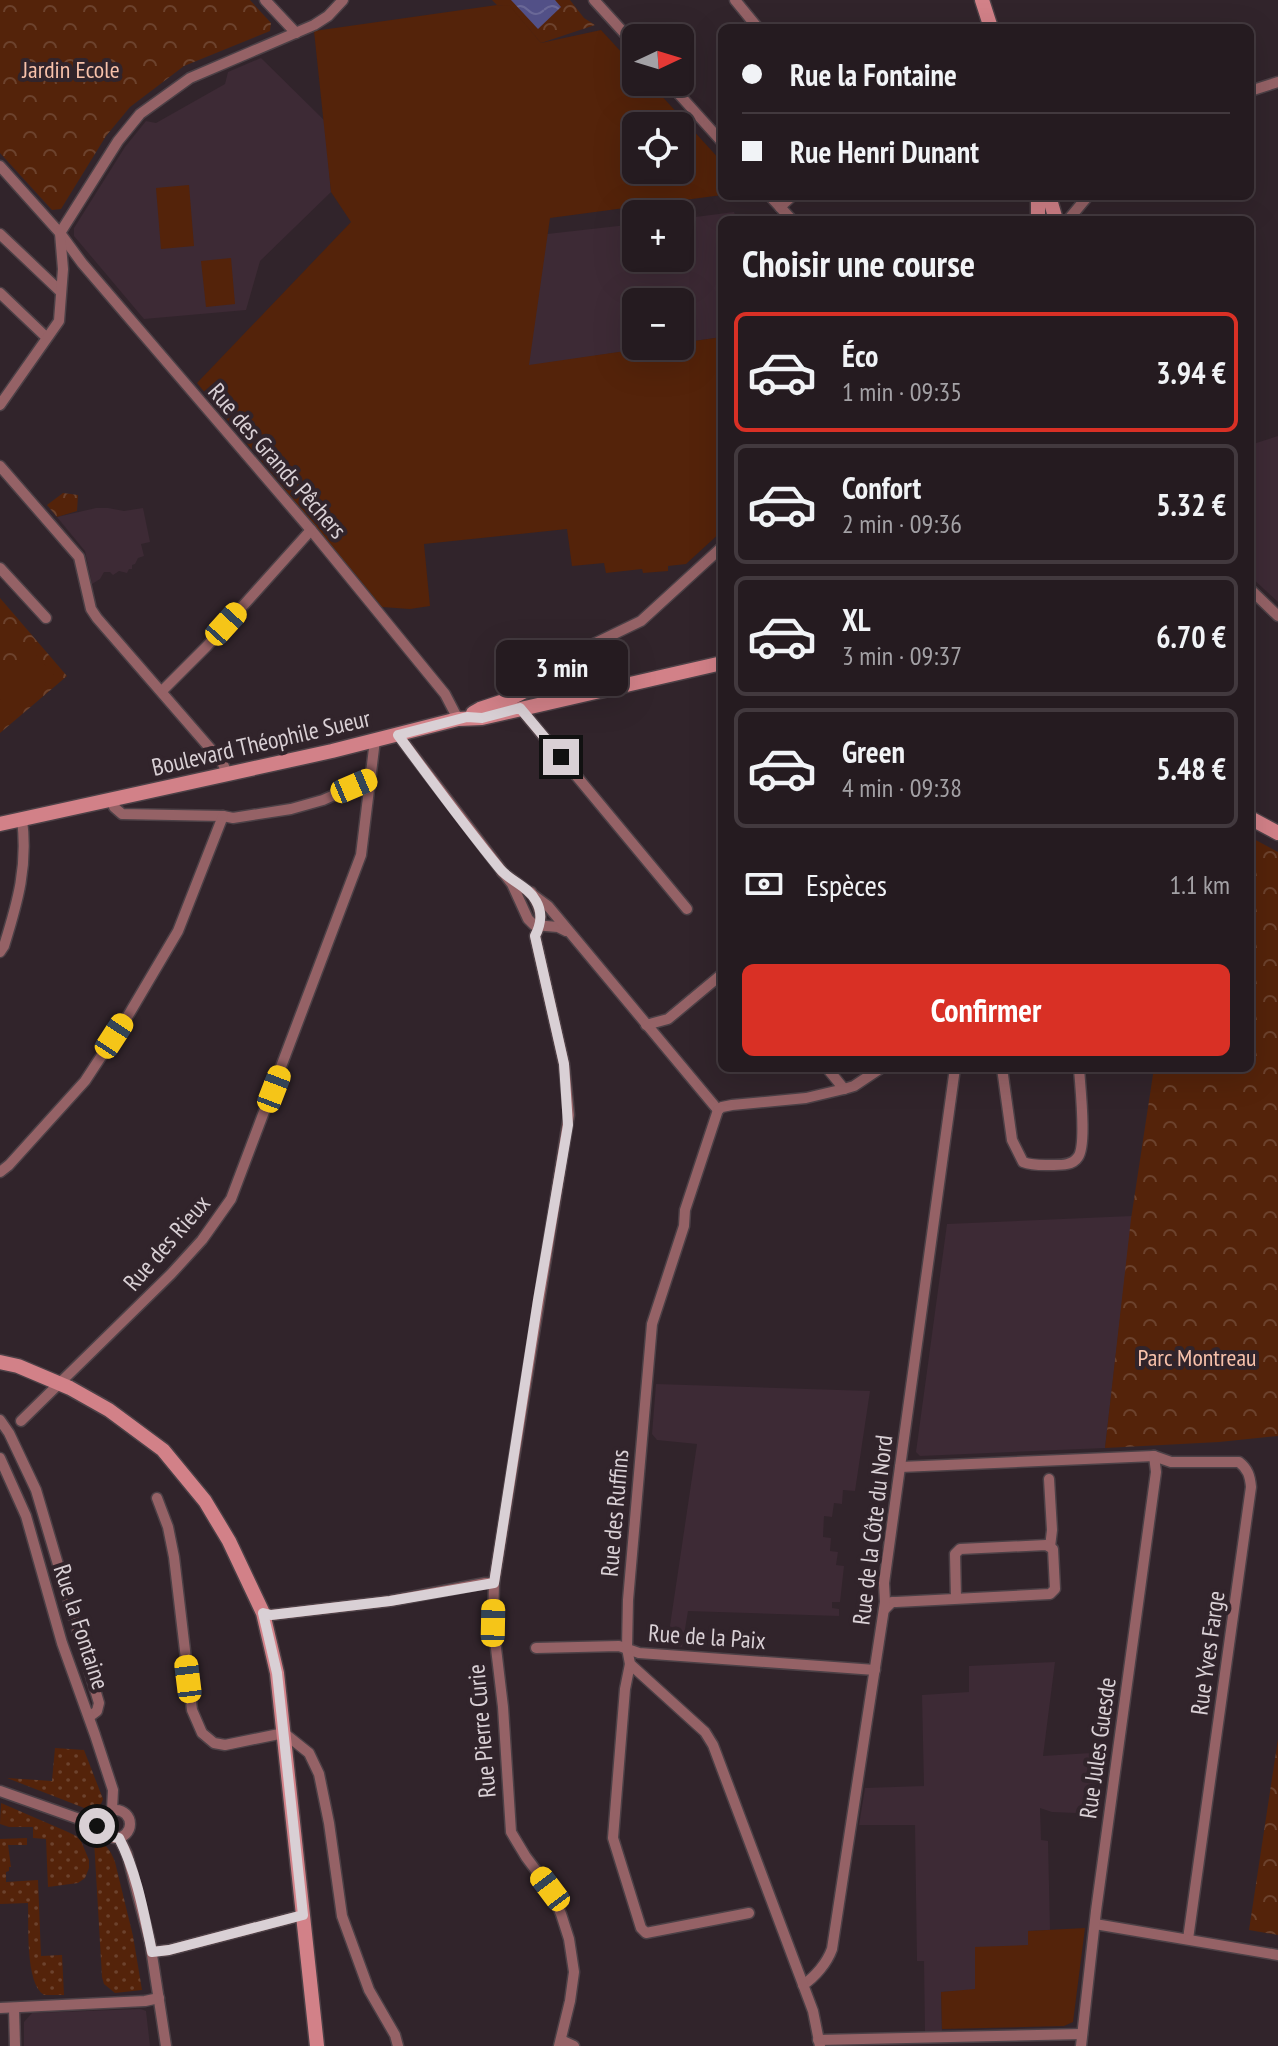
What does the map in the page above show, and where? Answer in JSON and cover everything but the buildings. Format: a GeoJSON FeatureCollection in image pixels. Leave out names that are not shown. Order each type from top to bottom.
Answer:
{"type":"FeatureCollection","features":[{"type":"Feature","properties":{"kind":"main road"},"geometry":{"type":"LineString","coordinates":[[982,0],[990,24]]}},
{"type":"Feature","properties":{"kind":"main road","name":"Boulevard Théophile Sueur"},"geometry":{"type":"LineString","coordinates":[[462,718],[482,718],[575,695],[718,667]]}},
{"type":"Feature","properties":{"kind":"main road","name":"Boulevard Théophile Sueur"},"geometry":{"type":"LineString","coordinates":[[0,824],[398,735],[462,718],[520,692],[537,688],[575,695]]}},
{"type":"Feature","properties":{"kind":"main road"},"geometry":{"type":"LineString","coordinates":[[1254,820],[1278,833]]}},
{"type":"Feature","properties":{"kind":"main road"},"geometry":{"type":"LineString","coordinates":[[0,1362],[61,1384],[109,1410],[163,1450],[205,1501],[221,1527],[263,1613],[277,1673],[317,2046]]}},
{"type":"Feature","properties":{"kind":"street"},"geometry":{"type":"LineString","coordinates":[[265,0],[296,33]]}},
{"type":"Feature","properties":{"kind":"street"},"geometry":{"type":"LineString","coordinates":[[0,405],[59,321],[63,269],[60,233],[118,141],[140,114],[190,78],[314,25],[343,0]]}},
{"type":"Feature","properties":{"kind":"street"},"geometry":{"type":"LineString","coordinates":[[594,0],[622,31]]}},
{"type":"Feature","properties":{"kind":"street"},"geometry":{"type":"LineString","coordinates":[[735,0],[755,24]]}},
{"type":"Feature","properties":{"kind":"street"},"geometry":{"type":"LineString","coordinates":[[1254,90],[1278,82]]}},
{"type":"Feature","properties":{"kind":"street"},"geometry":{"type":"LineString","coordinates":[[681,96],[718,138]]}},
{"type":"Feature","properties":{"kind":"street","name":"Rue des Grands Pêchers"},"geometry":{"type":"LineString","coordinates":[[0,166],[311,530],[462,718]]}},
{"type":"Feature","properties":{"kind":"street"},"geometry":{"type":"LineString","coordinates":[[774,200],[788,216]]}},
{"type":"Feature","properties":{"kind":"street"},"geometry":{"type":"LineString","coordinates":[[780,207],[788,200]]}},
{"type":"Feature","properties":{"kind":"street"},"geometry":{"type":"LineString","coordinates":[[1071,216],[1085,200]]}},
{"type":"Feature","properties":{"kind":"street"},"geometry":{"type":"LineString","coordinates":[[0,234],[60,291]]}},
{"type":"Feature","properties":{"kind":"street"},"geometry":{"type":"LineString","coordinates":[[0,293],[46,337]]}},
{"type":"Feature","properties":{"kind":"street"},"geometry":{"type":"LineString","coordinates":[[0,466],[79,557],[91,609],[222,762],[227,773]]}},
{"type":"Feature","properties":{"kind":"street"},"geometry":{"type":"LineString","coordinates":[[162,691],[207,646],[311,530]]}},
{"type":"Feature","properties":{"kind":"street"},"geometry":{"type":"LineString","coordinates":[[537,688],[546,669],[641,621],[718,551]]}},
{"type":"Feature","properties":{"kind":"street"},"geometry":{"type":"LineString","coordinates":[[0,568],[46,618]]}},
{"type":"Feature","properties":{"kind":"street"},"geometry":{"type":"LineString","coordinates":[[1254,593],[1278,616]]}},
{"type":"Feature","properties":{"kind":"street"},"geometry":{"type":"LineString","coordinates":[[554,663],[556,690]]}},
{"type":"Feature","properties":{"kind":"street"},"geometry":{"type":"LineString","coordinates":[[520,708],[687,909]]}},
{"type":"Feature","properties":{"kind":"street"},"geometry":{"type":"LineString","coordinates":[[398,735],[512,884],[528,919],[534,925],[558,927],[571,934]]}},
{"type":"Feature","properties":{"kind":"street","name":"Rue des Rieux"},"geometry":{"type":"LineString","coordinates":[[21,1421],[171,1274],[202,1240],[231,1199],[361,855],[375,740]]}},
{"type":"Feature","properties":{"kind":"street"},"geometry":{"type":"LineString","coordinates":[[112,800],[114,807],[122,814],[233,818],[291,809],[323,800],[370,779]]}},
{"type":"Feature","properties":{"kind":"street"},"geometry":{"type":"LineString","coordinates":[[0,1172],[85,1081],[129,1014],[178,931],[223,816]]}},
{"type":"Feature","properties":{"kind":"street"},"geometry":{"type":"LineString","coordinates":[[0,952],[20,893],[24,870],[22,819]]}},
{"type":"Feature","properties":{"kind":"street"},"geometry":{"type":"LineString","coordinates":[[502,872],[548,906],[718,1110],[732,1105],[806,1098],[844,1089],[875,1072]]}},
{"type":"Feature","properties":{"kind":"street","name":"Rue Pierre Curie"},"geometry":{"type":"LineString","coordinates":[[531,892],[541,915],[535,936],[564,1064],[568,1125],[494,1583],[493,1623],[503,1707],[511,1832],[550,1889],[569,1939],[574,1972],[560,2043]]}},
{"type":"Feature","properties":{"kind":"street"},"geometry":{"type":"LineString","coordinates":[[646,1025],[668,1019],[718,977]]}},
{"type":"Feature","properties":{"kind":"street"},"geometry":{"type":"LineString","coordinates":[[830,1072],[844,1089]]}},
{"type":"Feature","properties":{"kind":"street","name":"Rue de la Côte du Nord"},"geometry":{"type":"LineString","coordinates":[[803,1985],[829,1957],[842,1891],[848,1832],[884,1610],[884,1583],[954,1072]]}},
{"type":"Feature","properties":{"kind":"street"},"geometry":{"type":"LineString","coordinates":[[1003,1072],[1012,1140],[1023,1162],[1031,1165],[1065,1165],[1079,1156],[1083,1142],[1079,1072]]}},
{"type":"Feature","properties":{"kind":"street","name":"Rue des Ruffins"},"geometry":{"type":"LineString","coordinates":[[718,1110],[652,1324],[628,1600],[627,1648],[630,1664],[625,1689],[613,1838],[641,1928],[646,1933],[749,1913]]}},
{"type":"Feature","properties":{"kind":"street"},"geometry":{"type":"LineString","coordinates":[[0,1420],[36,1490],[99,1703],[97,1711],[89,1717]]}},
{"type":"Feature","properties":{"kind":"street"},"geometry":{"type":"LineString","coordinates":[[900,1467],[1154,1456]]}},
{"type":"Feature","properties":{"kind":"street","name":"Rue Jules Guesde"},"geometry":{"type":"LineString","coordinates":[[1081,2040],[1156,1472],[1154,1456]]}},
{"type":"Feature","properties":{"kind":"street","name":"Rue Yves Farge"},"geometry":{"type":"LineString","coordinates":[[1154,1456],[1171,1462],[1239,1462],[1246,1468],[1251,1487],[1188,1939]]}},
{"type":"Feature","properties":{"kind":"street","name":"Rue la Fontaine"},"geometry":{"type":"LineString","coordinates":[[0,1458],[26,1516],[62,1643],[113,1790],[112,1810]]}},
{"type":"Feature","properties":{"kind":"street"},"geometry":{"type":"LineString","coordinates":[[1049,1479],[1050,1547]]}},
{"type":"Feature","properties":{"kind":"street"},"geometry":{"type":"LineString","coordinates":[[157,1498],[168,1527],[174,1557],[192,1710],[202,1733],[214,1743],[225,1745],[284,1733],[309,1753],[319,1774],[329,1823],[342,1916],[369,1990],[398,2046]]}},
{"type":"Feature","properties":{"kind":"street"},"geometry":{"type":"LineString","coordinates":[[884,1610],[892,1602],[956,1599],[1050,1594],[1055,1589],[1053,1549],[1046,1545],[960,1549],[955,1554],[956,1599]]}},
{"type":"Feature","properties":{"kind":"street"},"geometry":{"type":"LineString","coordinates":[[263,1613],[271,1615],[390,1601],[494,1583]]}},
{"type":"Feature","properties":{"kind":"street","name":"Rue de la Paix"},"geometry":{"type":"LineString","coordinates":[[536,1648],[619,1646],[639,1653],[875,1670]]}},
{"type":"Feature","properties":{"kind":"street"},"geometry":{"type":"LineString","coordinates":[[630,1664],[705,1732],[713,1745],[813,2011],[819,2043],[1081,2040]]}},
{"type":"Feature","properties":{"kind":"street"},"geometry":{"type":"LineString","coordinates":[[0,1791],[102,1827],[108,1836],[119,1838],[128,1832],[130,1821],[123,1812],[112,1810],[103,1816],[102,1827]]}},
{"type":"Feature","properties":{"kind":"street"},"geometry":{"type":"LineString","coordinates":[[119,1838],[138,1890],[152,1952],[166,2046]]}},
{"type":"Feature","properties":{"kind":"street"},"geometry":{"type":"LineString","coordinates":[[152,1952],[303,1915]]}},
{"type":"Feature","properties":{"kind":"street"},"geometry":{"type":"LineString","coordinates":[[1095,1924],[1278,1955]]}},
{"type":"Feature","properties":{"kind":"street"},"geometry":{"type":"LineString","coordinates":[[0,2008],[159,1998]]}},
{"type":"Feature","properties":{"kind":"street"},"geometry":{"type":"LineString","coordinates":[[14,2008],[15,2046]]}},
{"type":"Feature","properties":{"kind":"street"},"geometry":{"type":"LineString","coordinates":[[560,2043],[574,2046]]}},
{"type":"Feature","properties":{"kind":"shaded area"},"geometry":{"type":"Polygon","coordinates":[[[261,58],[325,121],[331,192],[260,261],[246,310],[144,319],[74,236],[74,228],[125,147],[146,121],[156,123],[225,84],[228,72],[261,58]]]}},
{"type":"Feature","properties":{"kind":"shaded area"},"geometry":{"type":"Polygon","coordinates":[[[734,212],[736,216],[718,216],[718,338],[694,341],[694,288],[622,288],[622,352],[528,366],[547,234],[622,226],[622,272],[694,272],[694,217],[734,212]]]}},
{"type":"Feature","properties":{"kind":"shaded area"},"geometry":{"type":"Polygon","coordinates":[[[1278,436],[1278,602],[1254,580],[1254,444],[1278,436]]]}},
{"type":"Feature","properties":{"kind":"shaded area"},"geometry":{"type":"Polygon","coordinates":[[[96,508],[124,511],[143,508],[150,542],[141,544],[144,556],[138,558],[127,573],[119,571],[113,575],[104,572],[92,584],[85,551],[57,517],[96,508]]]}},
{"type":"Feature","properties":{"kind":"shaded area"},"geometry":{"type":"Polygon","coordinates":[[[1132,1216],[1105,1448],[920,1456],[916,1452],[947,1224],[1132,1216]]]}},
{"type":"Feature","properties":{"kind":"shaded area"},"geometry":{"type":"Polygon","coordinates":[[[656,1384],[870,1391],[855,1491],[843,1490],[842,1504],[834,1503],[832,1517],[824,1516],[823,1537],[831,1538],[830,1551],[838,1552],[836,1565],[844,1566],[840,1602],[832,1602],[832,1608],[839,1609],[839,1616],[688,1611],[682,1647],[667,1646],[697,1444],[657,1440],[652,1434],[656,1384]]]}},
{"type":"Feature","properties":{"kind":"shaded area"},"geometry":{"type":"Polygon","coordinates":[[[1055,1662],[1043,1756],[1107,1752],[1100,1814],[1052,1812],[1040,1808],[1041,1840],[1048,1841],[1050,1930],[1028,1931],[1028,1945],[975,1991],[941,1992],[942,2032],[925,2033],[924,1961],[917,1961],[915,1825],[859,1825],[865,1788],[924,1786],[922,1695],[969,1692],[969,1666],[1055,1662]]]}},
{"type":"Feature","properties":{"kind":"shaded area"},"geometry":{"type":"Polygon","coordinates":[[[146,2011],[150,2046],[24,2046],[24,2022],[32,2013],[146,2011]]]}},
{"type":"Feature","properties":{"kind":"green space","name":"Jardin Ecole"},"geometry":{"type":"Polygon","coordinates":[[[0,0],[250,0],[271,23],[270,31],[184,66],[130,107],[106,136],[61,209],[52,210],[0,153],[0,0]]]}},
{"type":"Feature","properties":{"kind":"green space"},"geometry":{"type":"Polygon","coordinates":[[[492,0],[570,0],[584,18],[595,25],[541,43],[510,7],[497,5],[492,0]]]}},
{"type":"Feature","properties":{"kind":"green space"},"geometry":{"type":"Polygon","coordinates":[[[497,5],[510,6],[541,43],[601,30],[622,53],[622,96],[662,96],[676,112],[622,112],[622,184],[694,184],[694,131],[718,158],[718,196],[685,200],[622,200],[622,208],[550,218],[529,365],[622,352],[622,360],[694,360],[694,341],[718,338],[718,535],[686,564],[668,566],[668,571],[643,573],[642,569],[606,573],[604,563],[572,566],[567,529],[424,544],[430,606],[410,609],[382,607],[197,383],[351,222],[331,192],[314,31],[497,5]]]}},
{"type":"Feature","properties":{"kind":"green space"},"geometry":{"type":"Polygon","coordinates":[[[189,185],[194,246],[161,249],[156,188],[189,185]]]}},
{"type":"Feature","properties":{"kind":"green space"},"geometry":{"type":"Polygon","coordinates":[[[231,258],[235,304],[206,307],[201,261],[231,258]]]}},
{"type":"Feature","properties":{"kind":"green space"},"geometry":{"type":"Polygon","coordinates":[[[63,493],[78,495],[77,511],[57,517],[47,505],[63,493]]]}},
{"type":"Feature","properties":{"kind":"green space"},"geometry":{"type":"Polygon","coordinates":[[[0,598],[67,676],[0,733],[0,598]]]}},
{"type":"Feature","properties":{"kind":"green space"},"geometry":{"type":"Polygon","coordinates":[[[36,655],[54,675],[12,712],[0,699],[0,687],[36,655]]]}},
{"type":"Feature","properties":{"kind":"green space","name":"Parc Montreau"},"geometry":{"type":"Polygon","coordinates":[[[1254,839],[1278,852],[1278,1436],[1105,1448],[1131,1219],[1153,1072],[1254,1072],[1254,839]]]}},
{"type":"Feature","properties":{"kind":"green space"},"geometry":{"type":"Polygon","coordinates":[[[1278,1739],[1278,1935],[1249,1930],[1278,1739]]]}},
{"type":"Feature","properties":{"kind":"green space"},"geometry":{"type":"Polygon","coordinates":[[[55,1748],[84,1750],[103,1799],[96,1809],[92,1811],[7,1778],[52,1781],[55,1748]]]}},
{"type":"Feature","properties":{"kind":"green space"},"geometry":{"type":"Polygon","coordinates":[[[1,1803],[76,1836],[89,1860],[85,1878],[78,1883],[48,1887],[46,1839],[33,1838],[33,1827],[0,1824],[1,1803]]]}},
{"type":"Feature","properties":{"kind":"green space"},"geometry":{"type":"Polygon","coordinates":[[[27,1838],[27,1845],[8,1845],[11,1867],[6,1872],[6,1882],[38,1880],[41,1956],[62,1955],[64,1995],[44,1995],[34,1979],[29,1953],[28,1903],[0,1904],[0,1839],[27,1838]]]}},
{"type":"Feature","properties":{"kind":"green space"},"geometry":{"type":"Polygon","coordinates":[[[94,1840],[108,1848],[115,1862],[142,1990],[115,1993],[104,1984],[94,1840]]]}},
{"type":"Feature","properties":{"kind":"green space"},"geometry":{"type":"Polygon","coordinates":[[[1085,1928],[1073,2022],[1064,2026],[942,2029],[941,1992],[975,1989],[975,1947],[1028,1945],[1028,1931],[1085,1928]]]}},
{"type":"Feature","properties":{"kind":"water"},"geometry":{"type":"Polygon","coordinates":[[[511,0],[555,0],[561,7],[538,29],[511,0]]]}},
{"type":"Feature","properties":{"kind":"route"},"geometry":{"type":"LineString","coordinates":[[97,1826],[102,1827],[108,1836],[119,1838],[127,1854],[152,1952],[303,1915],[277,1673],[263,1613],[271,1615],[390,1601],[494,1583],[568,1125],[564,1064],[535,936],[540,927],[538,903],[531,892],[502,872],[398,735],[467,717],[482,718],[520,708],[561,757]]}}]}
